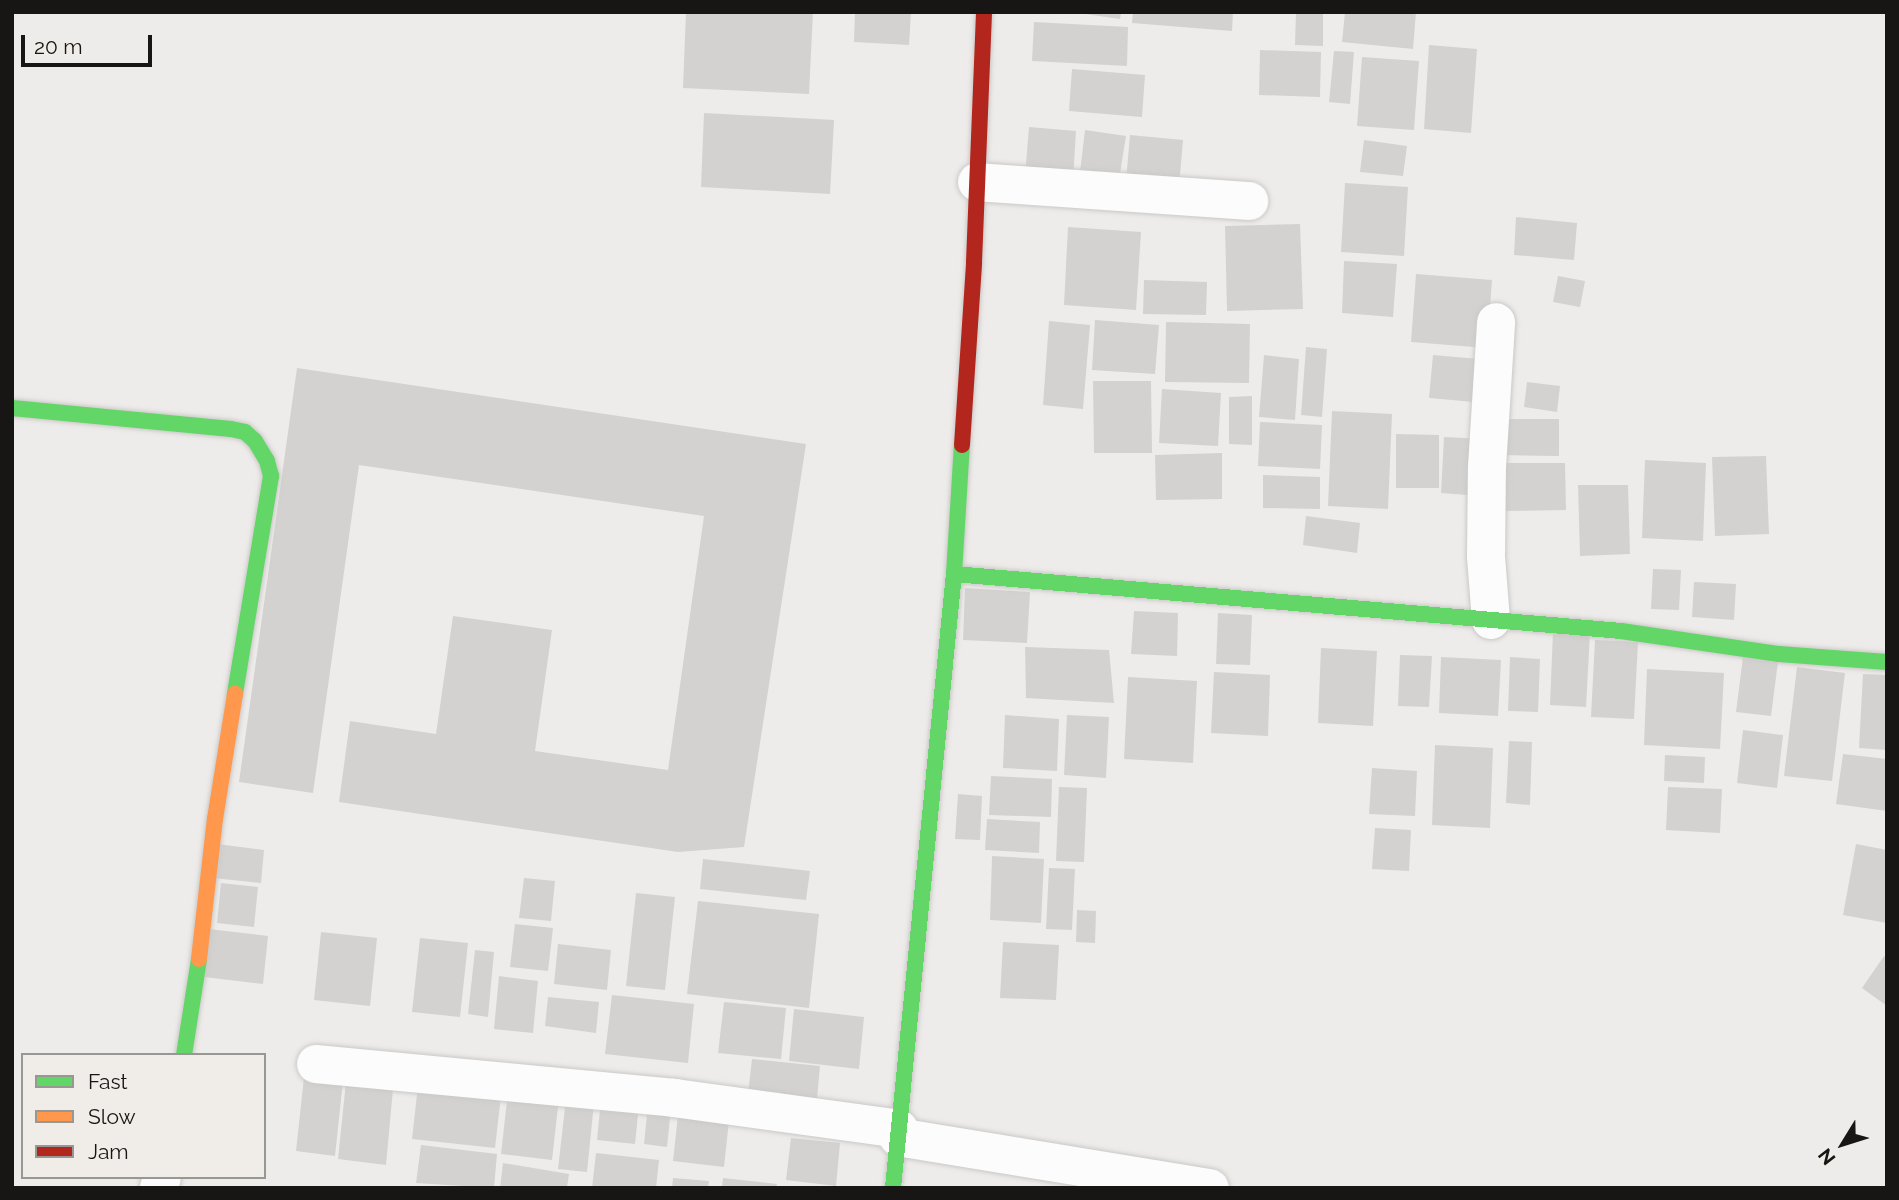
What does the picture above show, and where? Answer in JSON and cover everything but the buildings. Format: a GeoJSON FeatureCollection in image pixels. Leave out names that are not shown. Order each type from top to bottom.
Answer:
{"type":"FeatureCollection","features":[{"type":"Feature","properties":{"kind":"street"},"geometry":{"type":"LineString","coordinates":[[893,1188],[954,574],[984,12]]}},
{"type":"Feature","properties":{"kind":"street"},"geometry":{"type":"LineString","coordinates":[[977,182],[1249,201]]}},
{"type":"Feature","properties":{"kind":"street"},"geometry":{"type":"LineString","coordinates":[[1491,620],[1486,557],[1487,467],[1496,322]]}},
{"type":"Feature","properties":{"kind":"street"},"geometry":{"type":"LineString","coordinates":[[12,408],[231,429],[244,432],[255,441],[267,461],[271,476],[215,819],[194,1001],[184,1053]]}},
{"type":"Feature","properties":{"kind":"street"},"geometry":{"type":"LineString","coordinates":[[954,574],[1621,632],[1779,654],[1887,662]]}},
{"type":"Feature","properties":{"kind":"street"},"geometry":{"type":"LineString","coordinates":[[316,1064],[597,1090],[898,1133],[1210,1188]]}},
{"type":"Feature","properties":{"kind":"traffic: fast"},"geometry":{"type":"LineString","coordinates":[[12,408],[231,429],[245,432],[255,441],[267,461],[271,476],[235,694]]}},
{"type":"Feature","properties":{"kind":"traffic: fast"},"geometry":{"type":"LineString","coordinates":[[893,1188],[954,574],[962,445]]}},
{"type":"Feature","properties":{"kind":"traffic: fast"},"geometry":{"type":"LineString","coordinates":[[954,574],[1621,631],[1779,654],[1887,662]]}},
{"type":"Feature","properties":{"kind":"traffic: fast"},"geometry":{"type":"LineString","coordinates":[[184,1053],[199,959]]}},
{"type":"Feature","properties":{"kind":"traffic: slow"},"geometry":{"type":"LineString","coordinates":[[199,959],[215,819],[235,694]]}},
{"type":"Feature","properties":{"kind":"traffic: jam"},"geometry":{"type":"LineString","coordinates":[[962,445],[974,262],[984,12]]}}]}
